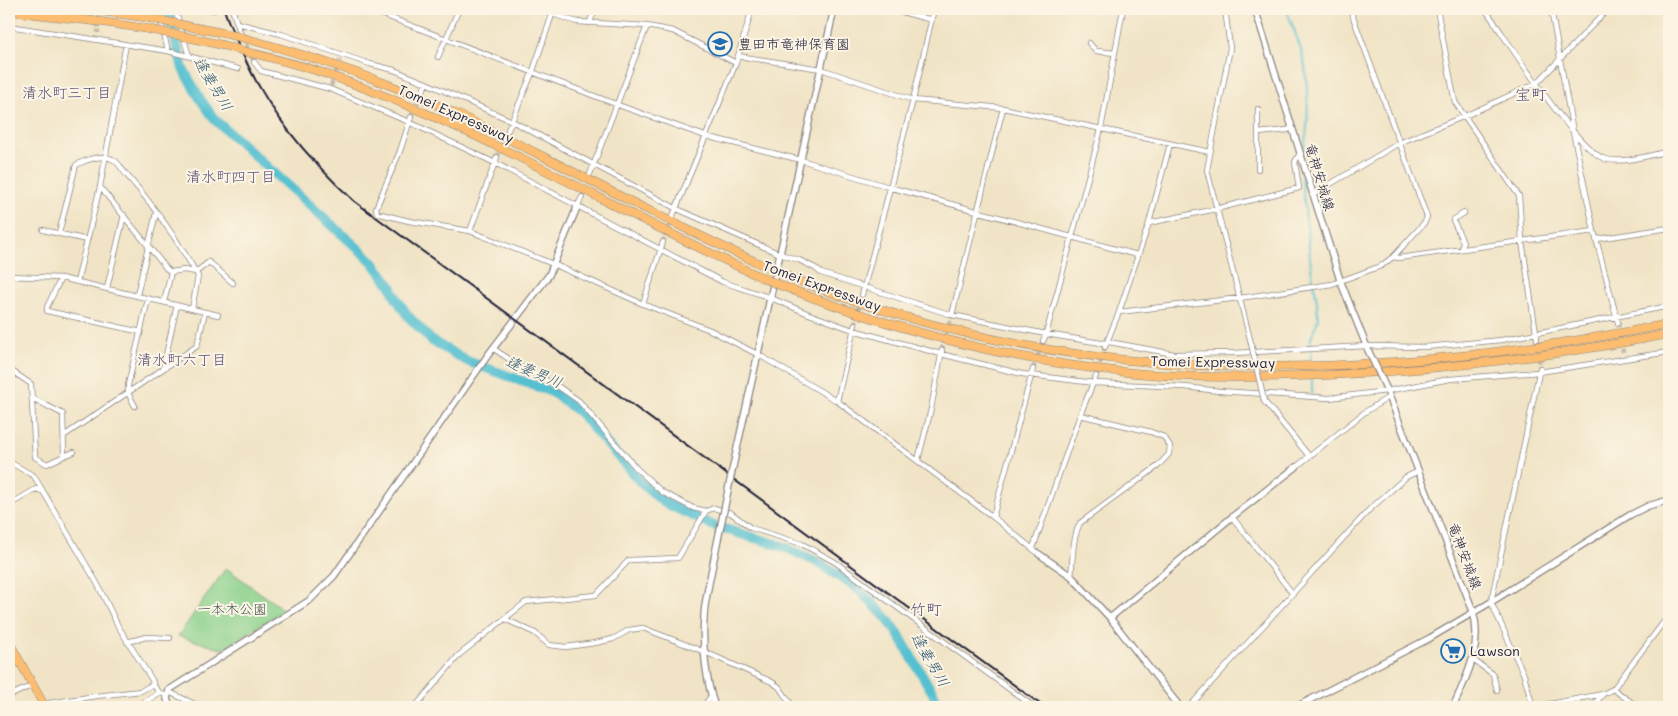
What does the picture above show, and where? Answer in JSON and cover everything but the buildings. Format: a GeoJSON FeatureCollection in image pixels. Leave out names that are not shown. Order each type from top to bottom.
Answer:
{"type":"FeatureCollection","features":[{"type":"Feature","properties":{"kind":"highway","name":"Tomei Expressway"},"geometry":{"type":"LineString","coordinates":[[86,9],[240,35],[385,83],[514,142],[703,238],[785,275],[843,297],[888,311],[952,329],[1002,340],[1126,360],[1200,365],[1307,366],[1424,360],[1525,349],[1587,340],[1669,324]]}},
{"type":"Feature","properties":{"kind":"highway","name":"Tomei Expressway"},"geometry":{"type":"LineString","coordinates":[[9,11],[148,29],[222,45],[319,72],[380,94],[442,120],[760,277],[884,322],[990,350],[1083,366],[1161,374],[1258,377],[1422,370],[1587,349],[1669,334]]}},
{"type":"Feature","properties":{"kind":"highway"},"geometry":{"type":"LineString","coordinates":[[9,642],[44,707]]}},
{"type":"Feature","properties":{"kind":"street"},"geometry":{"type":"LineString","coordinates":[[158,9],[169,51]]}},
{"type":"Feature","properties":{"kind":"street"},"geometry":{"type":"LineString","coordinates":[[175,9],[188,56]]}},
{"type":"Feature","properties":{"kind":"street"},"geometry":{"type":"LineString","coordinates":[[207,9],[215,10]]}},
{"type":"Feature","properties":{"kind":"street"},"geometry":{"type":"LineString","coordinates":[[232,9],[240,35]]}},
{"type":"Feature","properties":{"kind":"street"},"geometry":{"type":"LineString","coordinates":[[368,9],[618,105],[705,136],[801,160],[1072,239],[1137,255]]}},
{"type":"Feature","properties":{"kind":"street"},"geometry":{"type":"LineString","coordinates":[[438,57],[459,9]]}},
{"type":"Feature","properties":{"kind":"street"},"geometry":{"type":"LineString","coordinates":[[537,9],[577,22],[648,26],[672,31],[736,63]]}},
{"type":"Feature","properties":{"kind":"street"},"geometry":{"type":"LineString","coordinates":[[508,130],[533,71],[554,9]]}},
{"type":"Feature","properties":{"kind":"street"},"geometry":{"type":"LineString","coordinates":[[589,23],[596,9]]}},
{"type":"Feature","properties":{"kind":"street"},"geometry":{"type":"LineString","coordinates":[[672,218],[736,63],[752,9]]}},
{"type":"Feature","properties":{"kind":"street"},"geometry":{"type":"LineString","coordinates":[[715,707],[711,696],[705,652],[704,618],[709,583],[833,10],[891,9],[932,20]]}},
{"type":"Feature","properties":{"kind":"street"},"geometry":{"type":"LineString","coordinates":[[862,295],[913,100],[934,9]]}},
{"type":"Feature","properties":{"kind":"street"},"geometry":{"type":"LineString","coordinates":[[1043,341],[1101,129],[1123,9]]}},
{"type":"Feature","properties":{"kind":"street"},"geometry":{"type":"LineString","coordinates":[[1225,9],[1230,48],[1207,170],[1264,401],[1309,456]]}},
{"type":"Feature","properties":{"kind":"street","name":"竜神安城線"},"geometry":{"type":"LineString","coordinates":[[1255,9],[1340,280],[1419,471],[1477,624],[1476,651],[1453,707]]}},
{"type":"Feature","properties":{"kind":"street"},"geometry":{"type":"LineString","coordinates":[[1119,312],[1240,298],[1332,284],[1381,266],[1425,222],[1427,217],[1350,9]]}},
{"type":"Feature","properties":{"kind":"street"},"geometry":{"type":"LineString","coordinates":[[1437,9],[1456,102],[1519,196],[1522,241],[1537,339]]}},
{"type":"Feature","properties":{"kind":"street"},"geometry":{"type":"LineString","coordinates":[[1485,9],[1536,83],[1573,132],[1594,154],[1608,160],[1625,160],[1669,151]]}},
{"type":"Feature","properties":{"kind":"street"},"geometry":{"type":"LineString","coordinates":[[1551,9],[1573,132],[1594,231],[1617,321]]}},
{"type":"Feature","properties":{"kind":"street"},"geometry":{"type":"LineString","coordinates":[[1312,195],[1399,143],[1536,83],[1608,9]]}},
{"type":"Feature","properties":{"kind":"street"},"geometry":{"type":"LineString","coordinates":[[236,23],[281,34],[341,57],[394,70],[426,83],[512,121],[677,209],[780,254],[799,260],[821,273],[952,315],[1046,334],[1174,354],[1425,347],[1502,340],[1535,333],[1617,321],[1669,306]]}},
{"type":"Feature","properties":{"kind":"street"},"geometry":{"type":"LineString","coordinates":[[9,26],[169,51],[238,69]]}},
{"type":"Feature","properties":{"kind":"street"},"geometry":{"type":"LineString","coordinates":[[590,174],[648,26]]}},
{"type":"Feature","properties":{"kind":"street"},"geometry":{"type":"LineString","coordinates":[[98,33],[98,40]]}},
{"type":"Feature","properties":{"kind":"street"},"geometry":{"type":"LineString","coordinates":[[1089,43],[1096,51],[1115,53]]}},
{"type":"Feature","properties":{"kind":"street"},"geometry":{"type":"LineString","coordinates":[[77,282],[100,187],[126,44]]}},
{"type":"Feature","properties":{"kind":"street"},"geometry":{"type":"LineString","coordinates":[[738,56],[821,69],[913,100],[1003,108],[1210,152]]}},
{"type":"Feature","properties":{"kind":"street"},"geometry":{"type":"LineString","coordinates":[[254,62],[261,71],[331,87],[410,120],[578,205],[723,282],[854,327],[1031,376],[1094,383],[1185,387],[1329,398],[1387,392],[1450,379],[1623,360],[1669,352]]}},
{"type":"Feature","properties":{"kind":"street"},"geometry":{"type":"LineString","coordinates":[[423,90],[426,83]]}},
{"type":"Feature","properties":{"kind":"street"},"geometry":{"type":"LineString","coordinates":[[952,315],[1003,108]]}},
{"type":"Feature","properties":{"kind":"street"},"geometry":{"type":"LineString","coordinates":[[1258,109],[1258,168]]}},
{"type":"Feature","properties":{"kind":"street"},"geometry":{"type":"LineString","coordinates":[[410,120],[376,208],[377,214],[470,231],[553,264],[643,304],[710,330],[759,355],[837,400],[993,517],[1039,554],[1072,576],[1110,618],[1180,707]]}},
{"type":"Feature","properties":{"kind":"street"},"geometry":{"type":"LineString","coordinates":[[1258,133],[1288,130],[1292,127]]}},
{"type":"Feature","properties":{"kind":"street"},"geometry":{"type":"LineString","coordinates":[[1107,345],[1149,223],[1170,144]]}},
{"type":"Feature","properties":{"kind":"street"},"geometry":{"type":"LineString","coordinates":[[1149,223],[1216,209],[1299,188],[1295,162],[1300,152]]}},
{"type":"Feature","properties":{"kind":"street"},"geometry":{"type":"LineString","coordinates":[[59,233],[76,165],[96,158],[106,157],[115,160],[138,185],[196,272],[198,279],[192,309]]}},
{"type":"Feature","properties":{"kind":"street"},"geometry":{"type":"LineString","coordinates":[[470,231],[497,157]]}},
{"type":"Feature","properties":{"kind":"street"},"geometry":{"type":"LineString","coordinates":[[100,187],[171,272]]}},
{"type":"Feature","properties":{"kind":"street"},"geometry":{"type":"LineString","coordinates":[[170,707],[166,699],[168,694],[310,600],[334,576],[488,355],[549,275],[582,197]]}},
{"type":"Feature","properties":{"kind":"street"},"geometry":{"type":"LineString","coordinates":[[137,295],[156,213]]}},
{"type":"Feature","properties":{"kind":"street"},"geometry":{"type":"LineString","coordinates":[[1462,249],[1463,242],[1453,220],[1464,214]]}},
{"type":"Feature","properties":{"kind":"street"},"geometry":{"type":"LineString","coordinates":[[107,288],[124,215]]}},
{"type":"Feature","properties":{"kind":"street"},"geometry":{"type":"LineString","coordinates":[[1596,239],[1669,228]]}},
{"type":"Feature","properties":{"kind":"street"},"geometry":{"type":"LineString","coordinates":[[43,230],[87,240]]}},
{"type":"Feature","properties":{"kind":"street"},"geometry":{"type":"LineString","coordinates":[[1393,256],[1398,258],[1594,231]]}},
{"type":"Feature","properties":{"kind":"street"},"geometry":{"type":"LineString","coordinates":[[643,304],[662,242]]}},
{"type":"Feature","properties":{"kind":"street"},"geometry":{"type":"LineString","coordinates":[[171,272],[184,270],[196,272],[210,262],[233,283]]}},
{"type":"Feature","properties":{"kind":"street"},"geometry":{"type":"LineString","coordinates":[[164,302],[171,272]]}},
{"type":"Feature","properties":{"kind":"street"},"geometry":{"type":"LineString","coordinates":[[9,276],[61,278],[218,315]]}},
{"type":"Feature","properties":{"kind":"street"},"geometry":{"type":"LineString","coordinates":[[61,278],[47,307],[47,311],[141,332]]}},
{"type":"Feature","properties":{"kind":"street"},"geometry":{"type":"LineString","coordinates":[[135,406],[128,393],[148,299]]}},
{"type":"Feature","properties":{"kind":"street"},"geometry":{"type":"LineString","coordinates":[[163,369],[177,305]]}},
{"type":"Feature","properties":{"kind":"street"},"geometry":{"type":"LineString","coordinates":[[65,435],[197,346],[205,312]]}},
{"type":"Feature","properties":{"kind":"street"},"geometry":{"type":"LineString","coordinates":[[837,400],[854,327]]}},
{"type":"Feature","properties":{"kind":"street"},"geometry":{"type":"LineString","coordinates":[[494,349],[521,367],[569,393],[579,401],[637,469],[662,492],[686,506],[706,510],[714,508],[728,512],[751,528],[802,544],[817,551],[835,562],[1034,707]]}},
{"type":"Feature","properties":{"kind":"street"},"geometry":{"type":"LineString","coordinates":[[918,460],[931,409],[941,352]]}},
{"type":"Feature","properties":{"kind":"street"},"geometry":{"type":"LineString","coordinates":[[1623,352],[1623,360]]}},
{"type":"Feature","properties":{"kind":"street"},"geometry":{"type":"LineString","coordinates":[[9,370],[31,384],[35,457],[47,464],[74,452]]}},
{"type":"Feature","properties":{"kind":"street"},"geometry":{"type":"LineString","coordinates":[[993,517],[1033,370]]}},
{"type":"Feature","properties":{"kind":"street"},"geometry":{"type":"LineString","coordinates":[[1540,370],[1491,602],[1524,675],[1533,707],[1603,694],[1613,689],[1669,615]]}},
{"type":"Feature","properties":{"kind":"street"},"geometry":{"type":"LineString","coordinates":[[1033,548],[1080,415],[1096,376]]}},
{"type":"Feature","properties":{"kind":"street"},"geometry":{"type":"LineString","coordinates":[[1110,618],[1232,517],[1365,412],[1387,392]]}},
{"type":"Feature","properties":{"kind":"street"},"geometry":{"type":"LineString","coordinates":[[32,398],[63,414],[64,456]]}},
{"type":"Feature","properties":{"kind":"street"},"geometry":{"type":"LineString","coordinates":[[1072,576],[1075,538],[1080,523],[1158,466],[1169,454],[1170,446],[1164,438],[1151,432],[1080,415]]}},
{"type":"Feature","properties":{"kind":"street"},"geometry":{"type":"LineString","coordinates":[[13,464],[34,476],[97,583],[113,617],[159,693]]}},
{"type":"Feature","properties":{"kind":"street"},"geometry":{"type":"LineString","coordinates":[[1189,707],[1379,500],[1406,477],[1419,471]]}},
{"type":"Feature","properties":{"kind":"street"},"geometry":{"type":"LineString","coordinates":[[9,505],[36,489],[42,491]]}},
{"type":"Feature","properties":{"kind":"street"},"geometry":{"type":"LineString","coordinates":[[1296,707],[1430,638],[1630,515],[1648,506],[1669,500]]}},
{"type":"Feature","properties":{"kind":"street"},"geometry":{"type":"LineString","coordinates":[[415,707],[459,655],[526,602],[596,595],[629,560],[678,558],[706,510]]}},
{"type":"Feature","properties":{"kind":"street"},"geometry":{"type":"LineString","coordinates":[[1232,517],[1293,594]]}},
{"type":"Feature","properties":{"kind":"street"},"geometry":{"type":"LineString","coordinates":[[504,619],[535,633],[549,645],[566,647],[595,644],[613,639],[629,630],[643,628],[705,652],[772,682],[779,687],[793,707]]}},
{"type":"Feature","properties":{"kind":"street"},"geometry":{"type":"LineString","coordinates":[[128,642],[146,637],[170,638]]}},
{"type":"Feature","properties":{"kind":"street"},"geometry":{"type":"LineString","coordinates":[[1473,660],[1493,674],[1496,690]]}},
{"type":"Feature","properties":{"kind":"street"},"geometry":{"type":"LineString","coordinates":[[44,707],[49,703],[141,691],[153,684]]}},
{"type":"Feature","properties":{"kind":"street"},"geometry":{"type":"LineString","coordinates":[[9,696],[33,685]]}},
{"type":"Feature","properties":{"kind":"street"},"geometry":{"type":"LineString","coordinates":[[1613,689],[1638,707]]}},
{"type":"Feature","properties":{"kind":"street"},"geometry":{"type":"LineString","coordinates":[[137,707],[159,693],[168,694],[201,707]]}},
{"type":"Feature","properties":{"kind":"street"},"geometry":{"type":"LineString","coordinates":[[1592,707],[1603,694]]}},
{"type":"Feature","properties":{"kind":"street"},"geometry":{"type":"LineString","coordinates":[[703,707],[711,696]]}},
{"type":"Feature","properties":{"kind":"green space","name":"一本木公園"},"geometry":{"type":"Polygon","coordinates":[[[226,568],[284,610],[221,649],[178,636],[226,568]]]}},
{"type":"Feature","properties":{"kind":"waterway","name":"逢妻男川"},"geometry":{"type":"LineString","coordinates":[[167,9],[183,69],[215,120],[372,261],[391,286],[396,298],[408,316],[432,341],[467,361],[552,392],[579,412],[642,484],[663,502],[714,526],[782,546],[815,561],[857,588],[885,616],[897,632],[941,707]]}},
{"type":"Feature","properties":{"kind":"waterway"},"geometry":{"type":"LineString","coordinates":[[1286,9],[1300,45],[1305,67],[1307,123],[1302,155]]}},
{"type":"Feature","properties":{"kind":"waterway"},"geometry":{"type":"LineString","coordinates":[[1300,162],[1318,319],[1311,338],[1311,363]]}},
{"type":"Feature","properties":{"kind":"waterway"},"geometry":{"type":"LineString","coordinates":[[1312,377],[1312,393]]}},
{"type":"Feature","properties":{"kind":"tunnel"},"geometry":{"type":"LineString","coordinates":[[97,10],[98,33]]}},
{"type":"Feature","properties":{"kind":"tunnel"},"geometry":{"type":"LineString","coordinates":[[243,38],[254,62]]}},
{"type":"Feature","properties":{"kind":"tunnel"},"geometry":{"type":"LineString","coordinates":[[331,86],[340,60]]}},
{"type":"Feature","properties":{"kind":"tunnel"},"geometry":{"type":"LineString","coordinates":[[411,117],[421,96]]}},
{"type":"Feature","properties":{"kind":"tunnel"},"geometry":{"type":"LineString","coordinates":[[497,157],[508,130]]}},
{"type":"Feature","properties":{"kind":"tunnel"},"geometry":{"type":"LineString","coordinates":[[663,242],[671,220]]}},
{"type":"Feature","properties":{"kind":"tunnel"},"geometry":{"type":"LineString","coordinates":[[855,324],[862,295]]}},
{"type":"Feature","properties":{"kind":"tunnel"},"geometry":{"type":"LineString","coordinates":[[942,350],[952,315]]}},
{"type":"Feature","properties":{"kind":"tunnel"},"geometry":{"type":"LineString","coordinates":[[1618,323],[1623,352]]}},
{"type":"Feature","properties":{"kind":"tunnel"},"geometry":{"type":"LineString","coordinates":[[1537,339],[1540,368]]}},
{"type":"Feature","properties":{"kind":"tunnel"},"geometry":{"type":"LineString","coordinates":[[1033,369],[1043,341]]}},
{"type":"Feature","properties":{"kind":"tunnel"},"geometry":{"type":"LineString","coordinates":[[1096,376],[1105,347]]}},
{"type":"Feature","properties":{"kind":"railway"},"geometry":{"type":"LineString","coordinates":[[224,9],[250,70],[275,112],[304,149],[354,201],[1044,707]]}},
{"type":"Feature","properties":{"kind":"place","name":"豊田市竜神保育園"},"geometry":{"type":"Point","coordinates":[720,44]}},
{"type":"Feature","properties":{"kind":"place","name":"Lawson"},"geometry":{"type":"Point","coordinates":[1453,651]}},
{"type":"Feature","properties":{"kind":"district","name":"清水町三丁目"},"geometry":{"type":"Point","coordinates":[67,93]}},
{"type":"Feature","properties":{"kind":"district","name":"宝町"},"geometry":{"type":"Point","coordinates":[1531,94]}},
{"type":"Feature","properties":{"kind":"district","name":"清水町四丁目"},"geometry":{"type":"Point","coordinates":[231,177]}},
{"type":"Feature","properties":{"kind":"district","name":"清水町六丁目"},"geometry":{"type":"Point","coordinates":[182,360]}},
{"type":"Feature","properties":{"kind":"district","name":"竹町"},"geometry":{"type":"Point","coordinates":[926,609]}}]}
